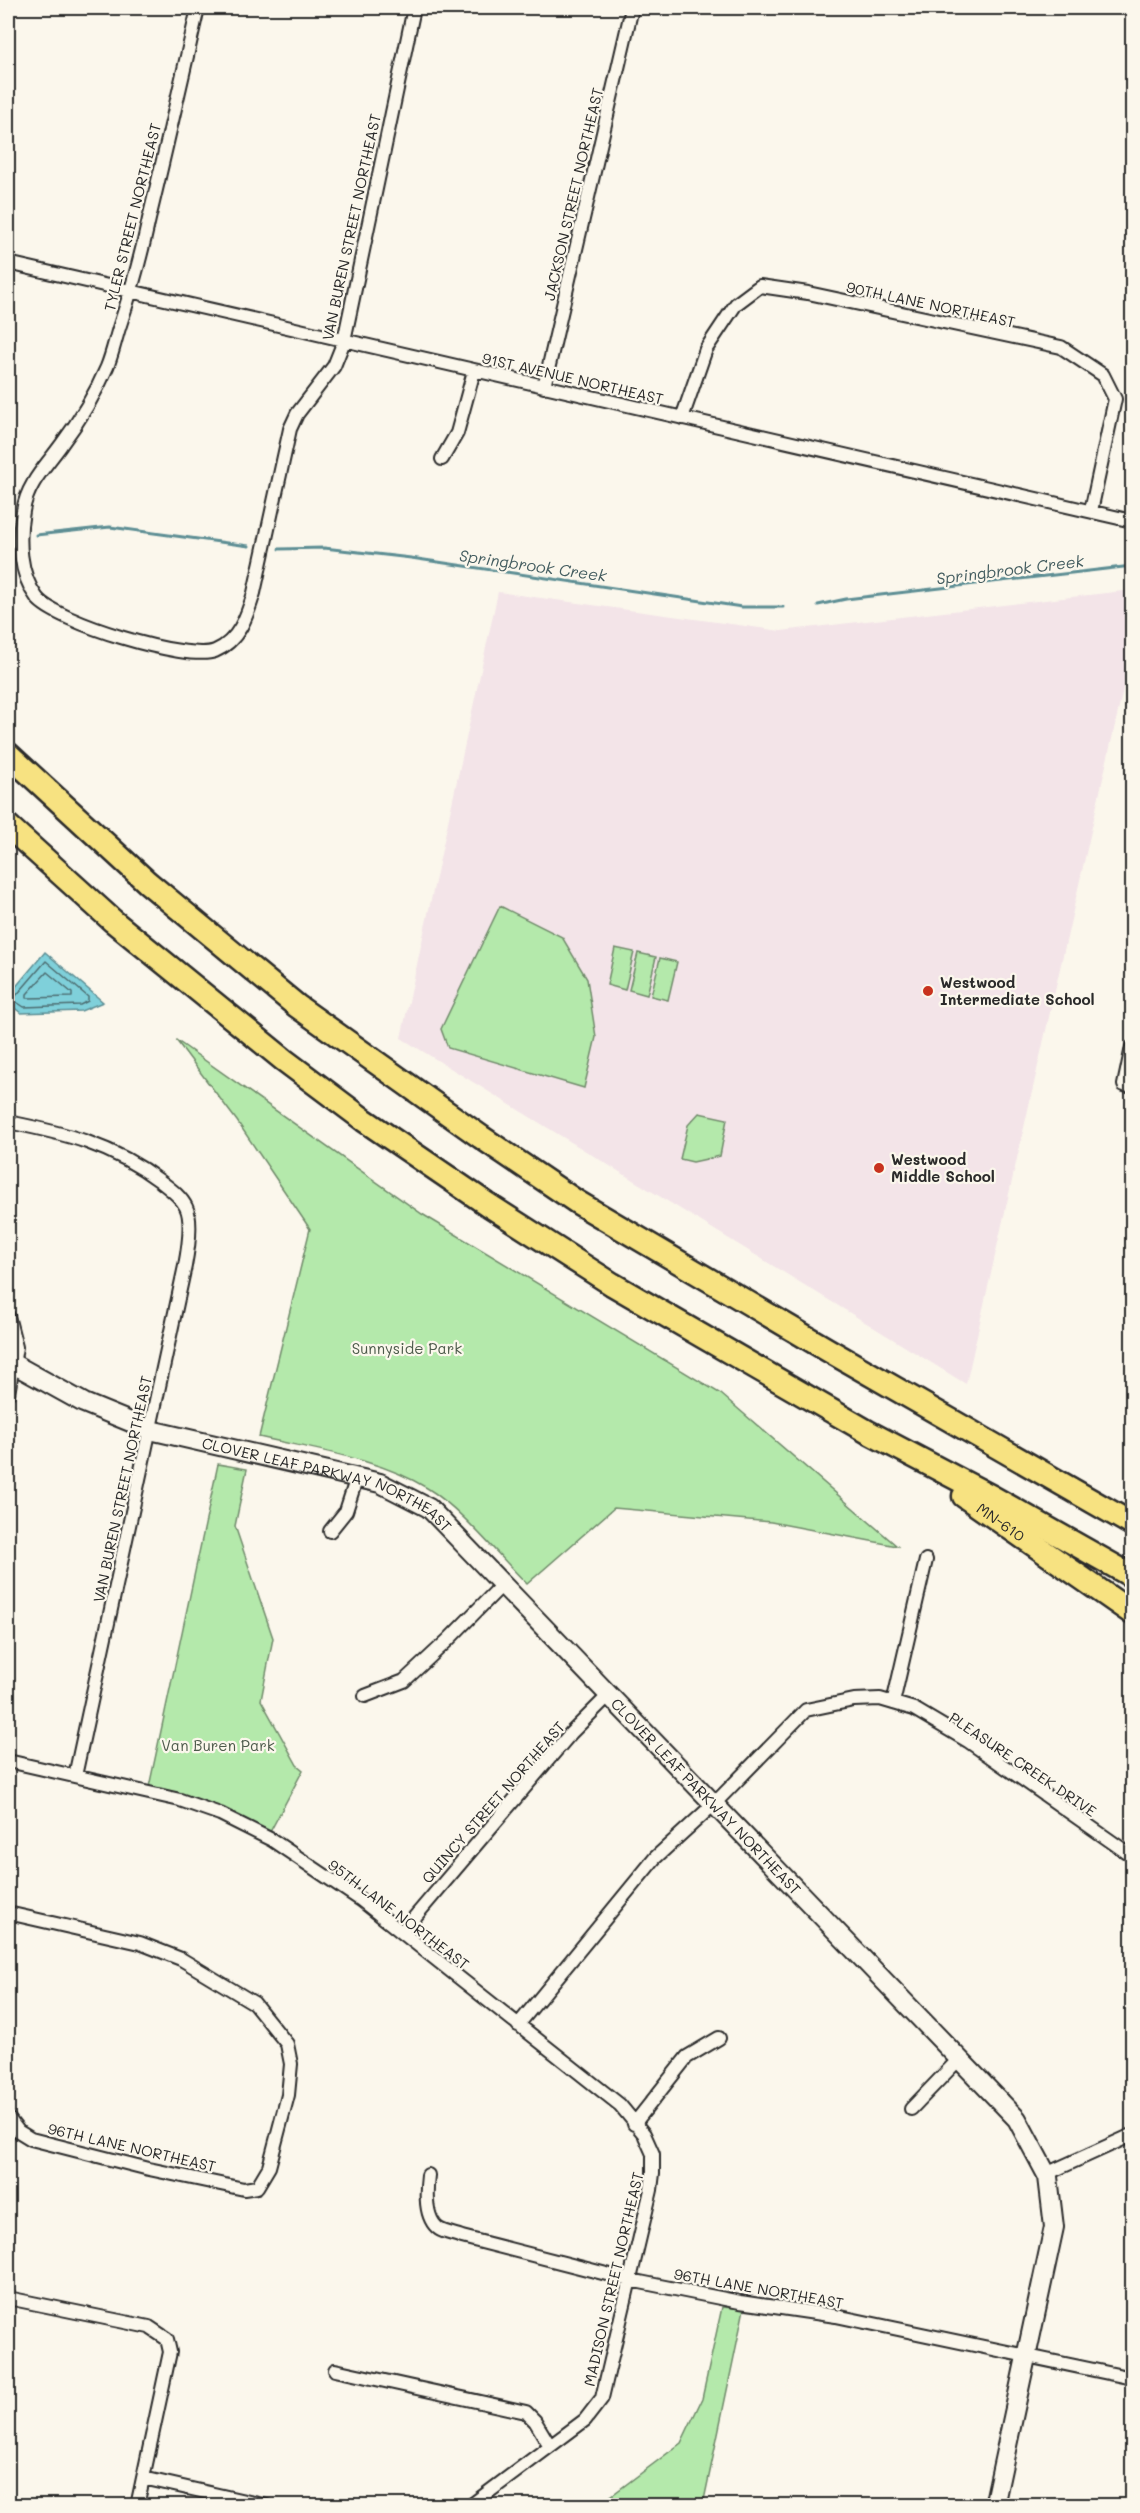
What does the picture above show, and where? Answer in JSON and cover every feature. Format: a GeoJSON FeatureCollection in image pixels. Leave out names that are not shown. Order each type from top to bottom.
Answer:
{"type":"FeatureCollection","features":[{"type":"Feature","properties":{"kind":"highway"},"geometry":{"type":"LineString","coordinates":[[8,754],[147,882],[297,1006],[481,1137],[576,1202],[1132,1524]]}},
{"type":"Feature","properties":{"kind":"highway"},"geometry":{"type":"LineString","coordinates":[[8,826],[113,921],[284,1060],[364,1120],[487,1204],[612,1284],[868,1432],[992,1497],[1132,1576]]}},
{"type":"Feature","properties":{"kind":"highway","name":"MN-610"},"geometry":{"type":"LineString","coordinates":[[868,1432],[1132,1613]]}},
{"type":"Feature","properties":{"kind":"highway"},"geometry":{"type":"LineString","coordinates":[[1073,1490],[1132,1517]]}},
{"type":"Feature","properties":{"kind":"street","name":"TYLER STREET NORTHEAST"},"geometry":{"type":"LineString","coordinates":[[157,646],[94,629],[57,613],[38,599],[24,576],[21,549],[23,510],[30,488],[40,470],[60,447],[89,403],[107,366],[132,292],[198,8]]}},
{"type":"Feature","properties":{"kind":"street","name":"VAN BUREN STREET NORTHEAST"},"geometry":{"type":"LineString","coordinates":[[157,646],[200,654],[216,651],[236,636],[247,617],[290,429],[297,414],[334,366],[344,341],[414,8]]}},
{"type":"Feature","properties":{"kind":"street","name":"JACKSON STREET NORTHEAST"},"geometry":{"type":"LineString","coordinates":[[544,387],[632,8]]}},
{"type":"Feature","properties":{"kind":"street","name":"91ST AVENUE NORTHEAST"},"geometry":{"type":"LineString","coordinates":[[8,263],[1132,520]]}},
{"type":"Feature","properties":{"kind":"street","name":"90TH LANE NORTHEAST"},"geometry":{"type":"LineString","coordinates":[[682,418],[706,349],[736,304],[760,286],[808,293],[1061,348],[1104,375],[1115,399],[1091,511]]}},
{"type":"Feature","properties":{"kind":"street"},"geometry":{"type":"LineString","coordinates":[[442,459],[457,433],[474,370]]}},
{"type":"Feature","properties":{"kind":"street"},"geometry":{"type":"LineString","coordinates":[[1128,1086],[1132,1047]]}},
{"type":"Feature","properties":{"kind":"street","name":"VAN BUREN STREET NORTHEAST"},"geometry":{"type":"LineString","coordinates":[[8,1122],[66,1134],[116,1152],[175,1193],[187,1207],[190,1238],[185,1266],[75,1776]]}},
{"type":"Feature","properties":{"kind":"street"},"geometry":{"type":"LineString","coordinates":[[8,1317],[16,1347],[11,1362],[8,1394]]}},
{"type":"Feature","properties":{"kind":"street","name":"CLOVER LEAF PARKWAY NORTHEAST"},"geometry":{"type":"LineString","coordinates":[[11,1362],[84,1403],[150,1430],[357,1477],[396,1489],[429,1508],[1017,2119],[1046,2174],[1054,2227],[994,2505]]}},
{"type":"Feature","properties":{"kind":"street"},"geometry":{"type":"LineString","coordinates":[[330,1532],[346,1511],[357,1477]]}},
{"type":"Feature","properties":{"kind":"street"},"geometry":{"type":"LineString","coordinates":[[893,1703],[926,1560]]}},
{"type":"Feature","properties":{"kind":"street"},"geometry":{"type":"LineString","coordinates":[[365,1696],[404,1681],[503,1584]]}},
{"type":"Feature","properties":{"kind":"street","name":"QUINCY STREET NORTHEAST"},"geometry":{"type":"LineString","coordinates":[[402,1932],[571,1733],[610,1694]]}},
{"type":"Feature","properties":{"kind":"street","name":"PLEASURE CREEK DRIVE"},"geometry":{"type":"LineString","coordinates":[[518,2025],[655,1858],[715,1803],[806,1710],[854,1700],[880,1698],[914,1709],[968,1741],[1132,1856]]}},
{"type":"Feature","properties":{"kind":"street","name":"95TH LANE NORTHEAST"},"geometry":{"type":"LineString","coordinates":[[8,1761],[180,1800],[220,1814],[272,1840],[361,1900],[402,1932],[620,2105],[633,2124]]}},
{"type":"Feature","properties":{"kind":"street"},"geometry":{"type":"LineString","coordinates":[[8,1913],[107,1937],[121,1952]]}},
{"type":"Feature","properties":{"kind":"street","name":"96TH LANE NORTHEAST"},"geometry":{"type":"LineString","coordinates":[[8,2118],[18,2131],[31,2139],[149,2169],[244,2189],[257,2187],[269,2167],[288,2095],[291,2064],[287,2044],[254,2003],[182,1959],[140,1943],[107,1937]]}},
{"type":"Feature","properties":{"kind":"street"},"geometry":{"type":"LineString","coordinates":[[633,2124],[687,2057],[719,2038]]}},
{"type":"Feature","properties":{"kind":"street"},"geometry":{"type":"LineString","coordinates":[[911,2109],[959,2059]]}},
{"type":"Feature","properties":{"kind":"street","name":"MADISON STREET NORTHEAST"},"geometry":{"type":"LineString","coordinates":[[470,2505],[585,2420],[602,2398],[653,2173],[653,2154],[644,2134],[633,2124]]}},
{"type":"Feature","properties":{"kind":"street"},"geometry":{"type":"LineString","coordinates":[[1046,2174],[1132,2135]]}},
{"type":"Feature","properties":{"kind":"street","name":"96TH LANE NORTHEAST"},"geometry":{"type":"LineString","coordinates":[[428,2175],[426,2195],[430,2218],[440,2229],[462,2237],[630,2280],[740,2302],[836,2316],[1132,2378]]}},
{"type":"Feature","properties":{"kind":"street"},"geometry":{"type":"LineString","coordinates":[[8,2298],[149,2327],[167,2339],[170,2352],[137,2505]]}},
{"type":"Feature","properties":{"kind":"street"},"geometry":{"type":"LineString","coordinates":[[335,2370],[526,2412],[535,2421],[550,2446]]}},
{"type":"Feature","properties":{"kind":"street"},"geometry":{"type":"LineString","coordinates":[[143,2478],[267,2505]]}},
{"type":"Feature","properties":{"kind":"shaded area"},"geometry":{"type":"Polygon","coordinates":[[[1132,590],[1132,650],[966,1384],[401,1038],[498,592],[781,631],[1132,590]]]}},
{"type":"Feature","properties":{"kind":"green space"},"geometry":{"type":"Polygon","coordinates":[[[500,906],[562,937],[587,979],[596,1037],[584,1088],[448,1048],[441,1029],[500,906]]]}},
{"type":"Feature","properties":{"kind":"green space"},"geometry":{"type":"Polygon","coordinates":[[[615,948],[634,952],[625,990],[607,985],[615,948]]]}},
{"type":"Feature","properties":{"kind":"green space"},"geometry":{"type":"Polygon","coordinates":[[[638,953],[656,957],[647,995],[629,990],[638,953]]]}},
{"type":"Feature","properties":{"kind":"green space"},"geometry":{"type":"Polygon","coordinates":[[[660,958],[677,962],[668,1000],[651,996],[660,958]]]}},
{"type":"Feature","properties":{"kind":"green space","name":"Sunnyside Park"},"geometry":{"type":"Polygon","coordinates":[[[176,1040],[422,1214],[721,1394],[897,1546],[771,1522],[614,1508],[527,1584],[465,1519],[427,1488],[388,1469],[367,1462],[259,1437],[310,1229],[237,1121],[176,1040]]]}},
{"type":"Feature","properties":{"kind":"green space"},"geometry":{"type":"Polygon","coordinates":[[[699,1113],[727,1119],[720,1156],[693,1162],[680,1159],[688,1125],[699,1113]]]}},
{"type":"Feature","properties":{"kind":"green space","name":"Van Buren Park"},"geometry":{"type":"Polygon","coordinates":[[[218,1464],[247,1469],[235,1526],[273,1638],[261,1700],[297,1765],[303,1770],[270,1832],[211,1806],[149,1787],[218,1464]]]}},
{"type":"Feature","properties":{"kind":"green space"},"geometry":{"type":"Polygon","coordinates":[[[722,2307],[744,2309],[703,2505],[599,2505],[681,2443],[702,2399],[722,2307]]]}},
{"type":"Feature","properties":{"kind":"water"},"geometry":{"type":"Polygon","coordinates":[[[45,952],[103,1002],[81,1011],[21,1013],[8,1003],[8,996],[45,952]]]}},
{"type":"Feature","properties":{"kind":"waterway","name":"Springbrook Creek"},"geometry":{"type":"LineString","coordinates":[[36,535],[110,527],[249,546]]}},
{"type":"Feature","properties":{"kind":"waterway","name":"Springbrook Creek"},"geometry":{"type":"LineString","coordinates":[[279,549],[324,548],[411,558],[742,607],[783,607]]}},
{"type":"Feature","properties":{"kind":"waterway","name":"Springbrook Creek"},"geometry":{"type":"LineString","coordinates":[[818,605],[846,599],[1132,566]]}},
{"type":"Feature","properties":{"kind":"place","name":"Westwood Intermediate School"},"geometry":{"type":"Point","coordinates":[928,991]}},
{"type":"Feature","properties":{"kind":"place","name":"Westwood Middle School"},"geometry":{"type":"Point","coordinates":[879,1168]}}]}
